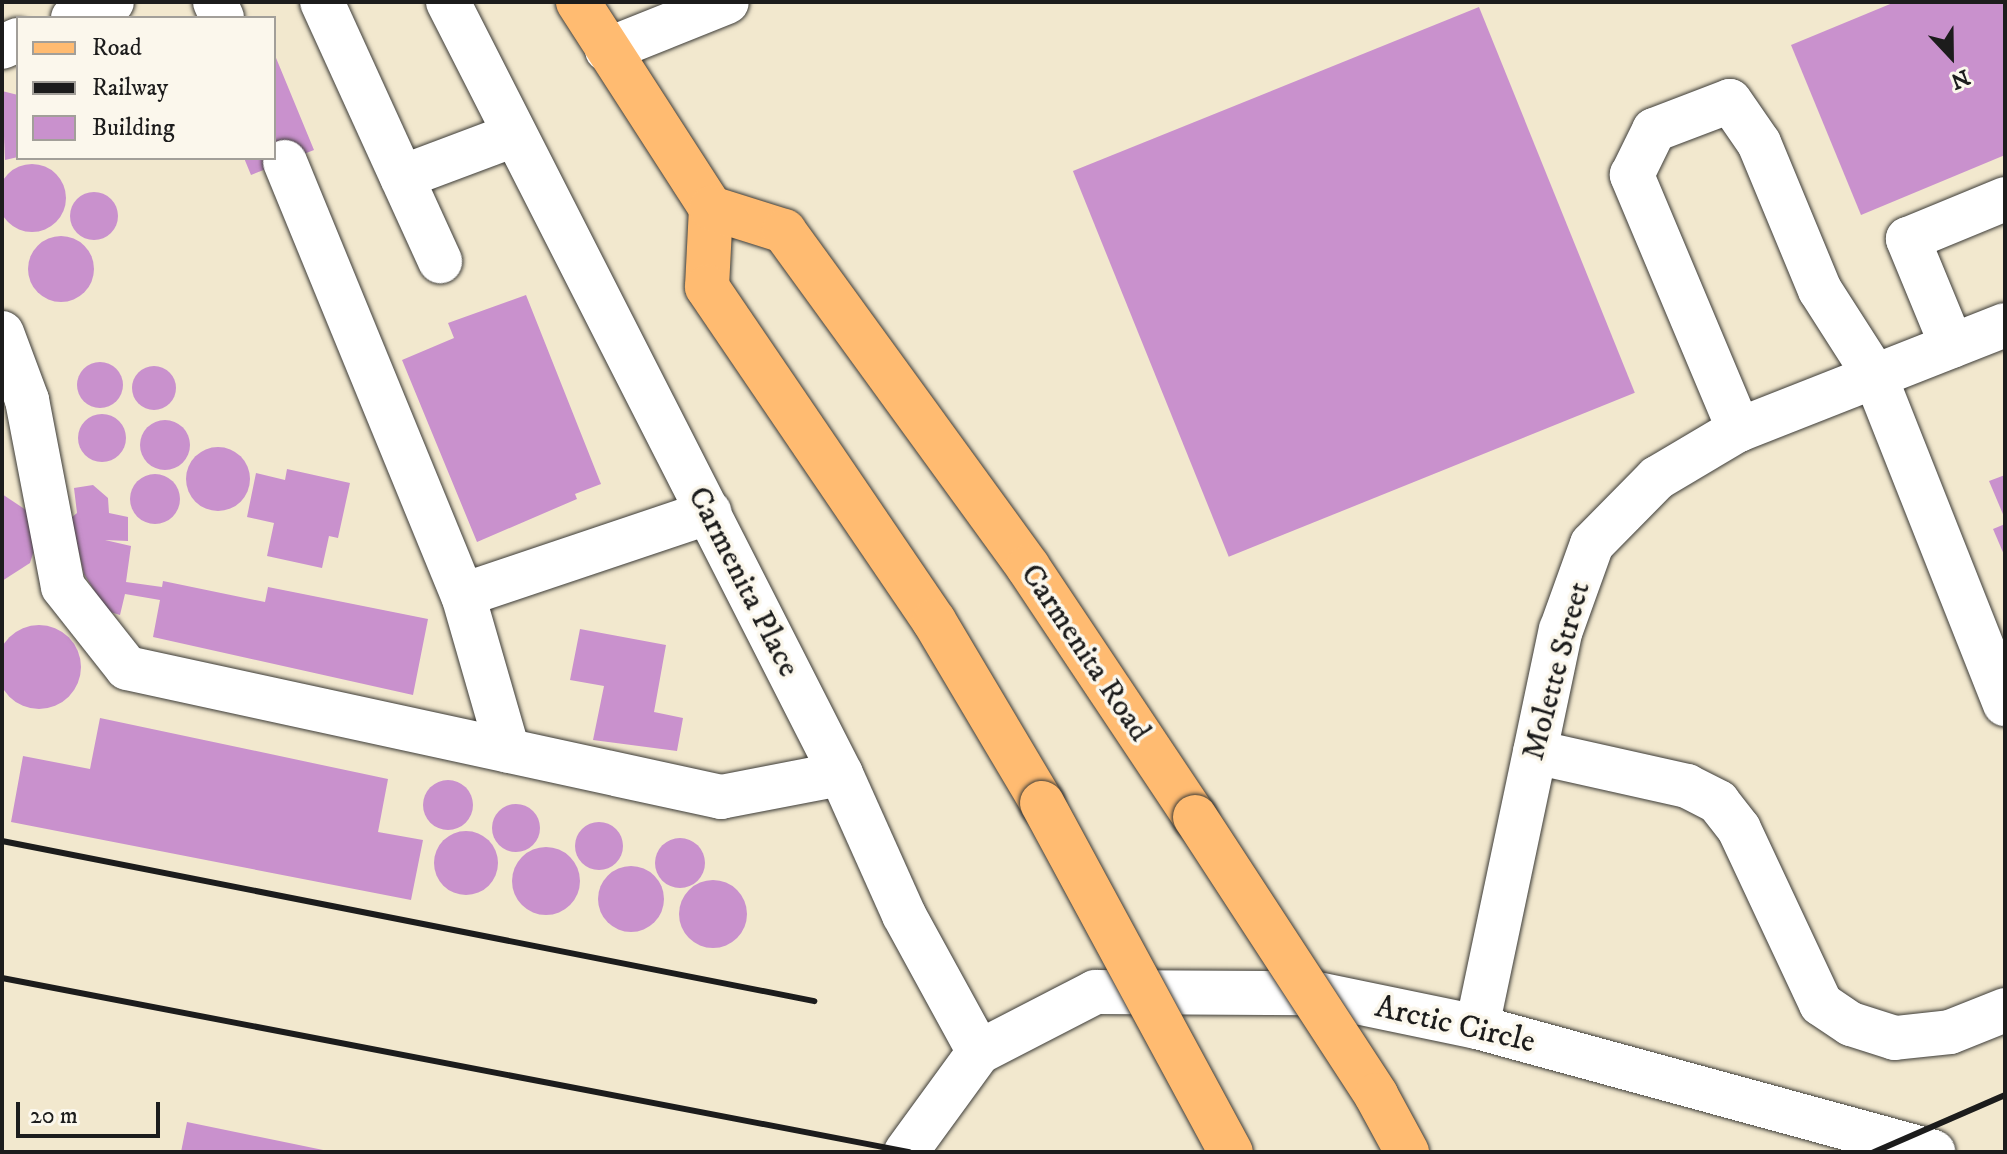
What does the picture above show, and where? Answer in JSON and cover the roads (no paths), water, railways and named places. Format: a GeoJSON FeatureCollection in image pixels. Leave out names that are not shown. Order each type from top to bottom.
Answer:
{"type":"FeatureCollection","features":[{"type":"Feature","properties":{"kind":"main road"},"geometry":{"type":"LineString","coordinates":[[578,2],[711,208],[707,287],[934,621],[1042,803],[1231,1152]]}},
{"type":"Feature","properties":{"kind":"main road","name":"Carmenita Road"},"geometry":{"type":"LineString","coordinates":[[711,208],[784,231],[1028,567],[1376,1095],[1407,1152]]}},
{"type":"Feature","properties":{"kind":"street"},"geometry":{"type":"LineString","coordinates":[[78,16],[112,2]]}},
{"type":"Feature","properties":{"kind":"street"},"geometry":{"type":"LineString","coordinates":[[322,2],[440,261]]}},
{"type":"Feature","properties":{"kind":"street","name":"Carmenita Place"},"geometry":{"type":"LineString","coordinates":[[448,2],[590,278],[661,428],[709,512],[841,774],[904,915],[979,1052]]}},
{"type":"Feature","properties":{"kind":"street"},"geometry":{"type":"LineString","coordinates":[[607,50],[727,2]]}},
{"type":"Feature","properties":{"kind":"street"},"geometry":{"type":"LineString","coordinates":[[1739,430],[1632,175],[1654,130],[1730,101],[1759,143],[1811,268],[1875,376],[2005,704]]}},
{"type":"Feature","properties":{"kind":"street"},"geometry":{"type":"LineString","coordinates":[[402,177],[514,135]]}},
{"type":"Feature","properties":{"kind":"street"},"geometry":{"type":"LineString","coordinates":[[285,162],[463,595],[508,751]]}},
{"type":"Feature","properties":{"kind":"street"},"geometry":{"type":"LineString","coordinates":[[1952,346],[1908,239],[2005,199]]}},
{"type":"Feature","properties":{"kind":"street","name":"Molette Street"},"geometry":{"type":"LineString","coordinates":[[1477,1027],[1561,630],[1592,544],[1657,478],[1739,430],[2005,325]]}},
{"type":"Feature","properties":{"kind":"street"},"geometry":{"type":"LineString","coordinates":[[2,333],[27,400],[63,587],[127,668],[721,797],[841,774]]}},
{"type":"Feature","properties":{"kind":"street"},"geometry":{"type":"LineString","coordinates":[[463,595],[709,512]]}},
{"type":"Feature","properties":{"kind":"street"},"geometry":{"type":"LineString","coordinates":[[1535,752],[1687,786],[1718,802],[1739,829],[1821,1004],[1851,1024],[1895,1038],[1950,1032],[2005,1010]]}},
{"type":"Feature","properties":{"kind":"street","name":"Arctic Circle"},"geometry":{"type":"LineString","coordinates":[[979,1052],[1095,992],[1313,993],[1477,1027],[1933,1152]]}},
{"type":"Feature","properties":{"kind":"street"},"geometry":{"type":"LineString","coordinates":[[906,1152],[979,1052]]}},
{"type":"Feature","properties":{"kind":"railway"},"geometry":{"type":"LineString","coordinates":[[2,841],[814,1001]]}},
{"type":"Feature","properties":{"kind":"railway"},"geometry":{"type":"LineString","coordinates":[[2,978],[909,1152]]}},
{"type":"Feature","properties":{"kind":"railway"},"geometry":{"type":"LineString","coordinates":[[1874,1152],[2005,1095]]}}]}
